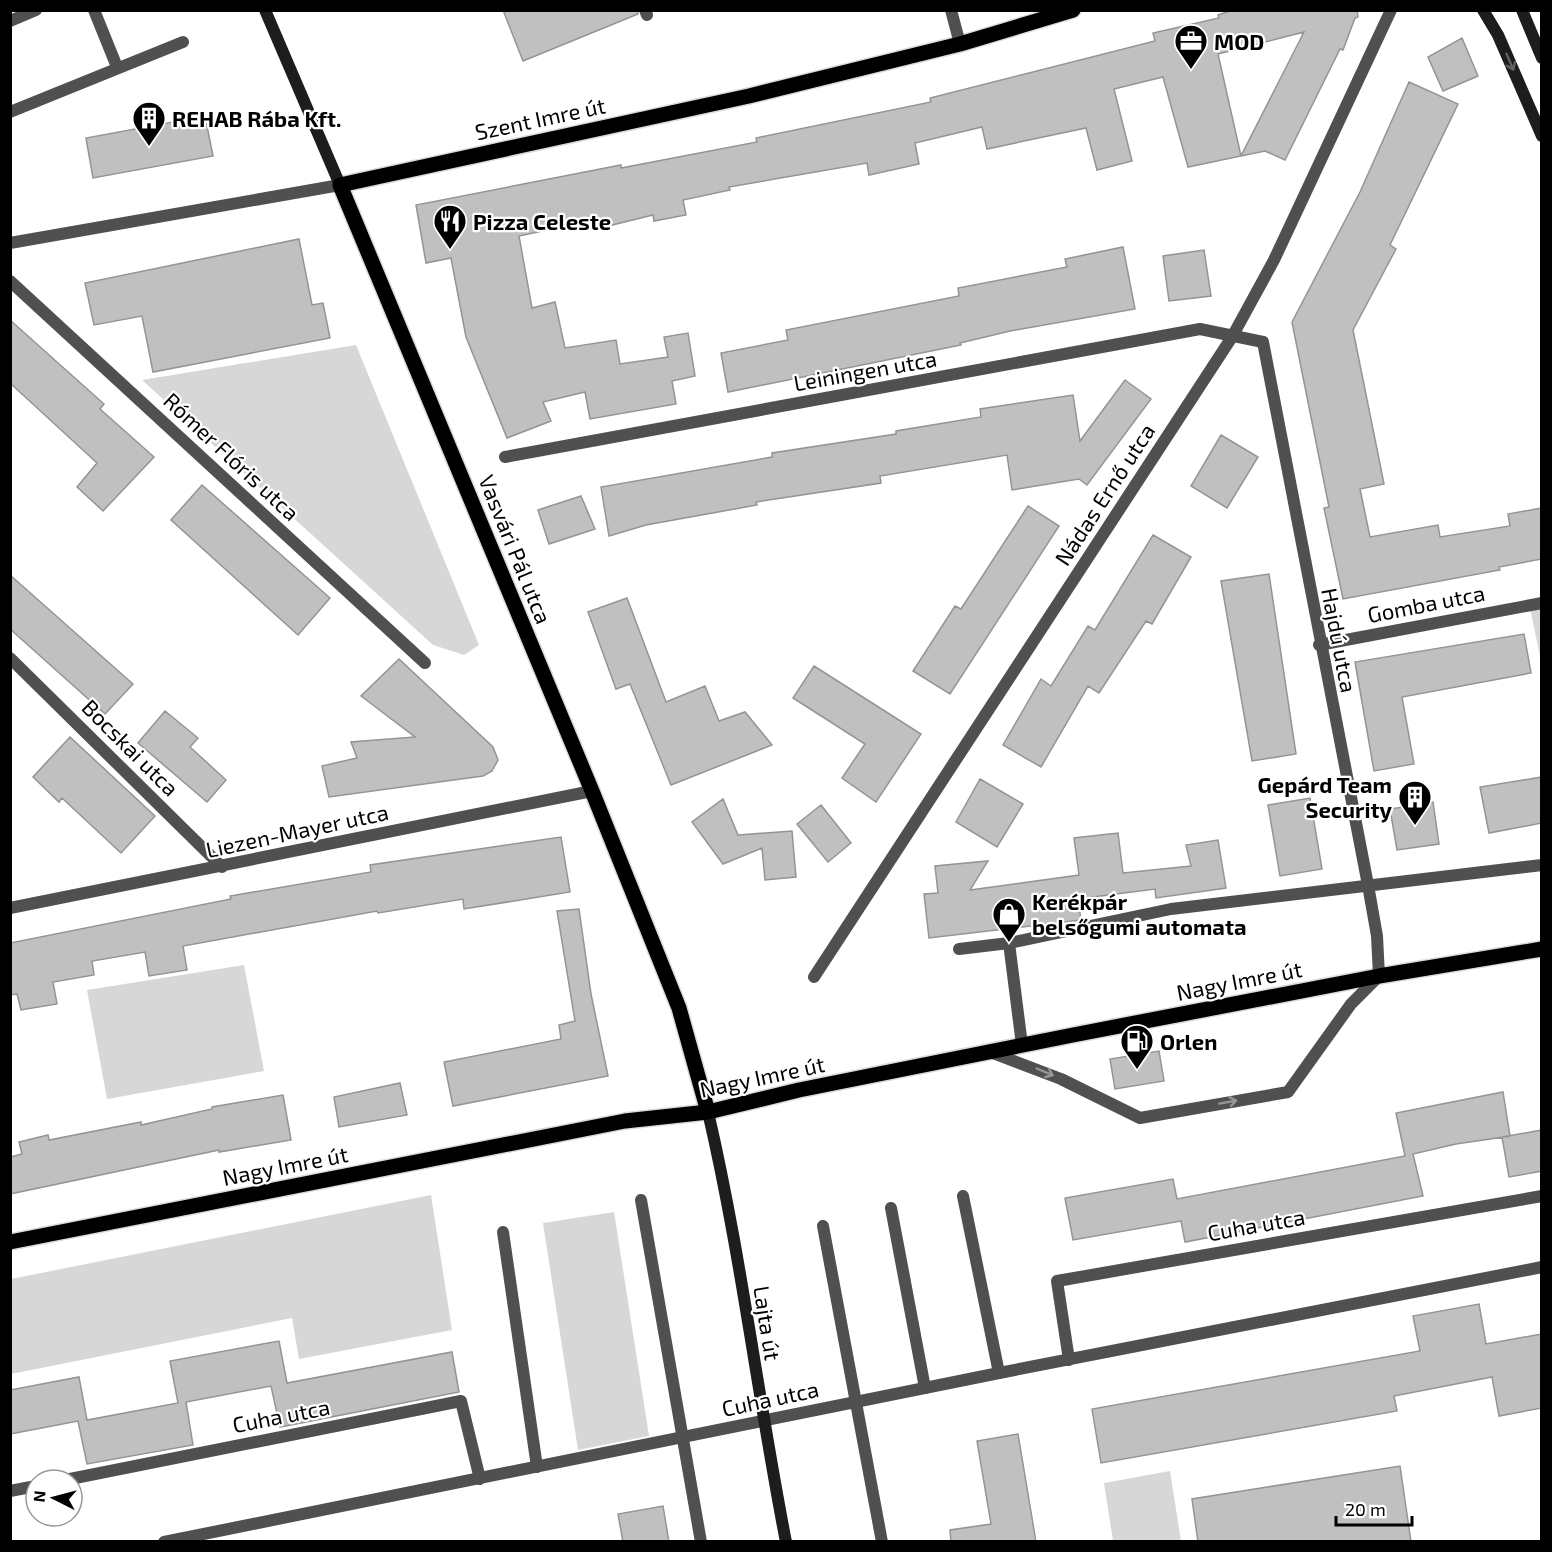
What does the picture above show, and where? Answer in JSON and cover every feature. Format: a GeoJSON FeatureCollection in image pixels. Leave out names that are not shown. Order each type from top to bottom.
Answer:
{"type":"FeatureCollection","features":[{"type":"Feature","properties":{"kind":"main road","name":"Szent Imre út"},"geometry":{"type":"LineString","coordinates":[[340,185],[749,96],[960,44],[1073,10]]}},
{"type":"Feature","properties":{"kind":"main road","name":"Vasvári Pál utca"},"geometry":{"type":"LineString","coordinates":[[340,185],[592,791],[679,1008],[708,1112]]}},
{"type":"Feature","properties":{"kind":"main road","name":"Nagy Imre út"},"geometry":{"type":"LineString","coordinates":[[10,1242],[625,1121],[708,1112],[799,1090],[1379,976],[1542,951]]}},
{"type":"Feature","properties":{"kind":"street"},"geometry":{"type":"LineString","coordinates":[[10,21],[36,10]]}},
{"type":"Feature","properties":{"kind":"street"},"geometry":{"type":"LineString","coordinates":[[94,10],[117,67]]}},
{"type":"Feature","properties":{"kind":"street","name":"Vasvári Pál utca"},"geometry":{"type":"LineString","coordinates":[[265,10],[340,185]]}},
{"type":"Feature","properties":{"kind":"street"},"geometry":{"type":"LineString","coordinates":[[951,10],[960,44]]}},
{"type":"Feature","properties":{"kind":"street"},"geometry":{"type":"LineString","coordinates":[[1483,10],[1498,35],[1542,136]]}},
{"type":"Feature","properties":{"kind":"street"},"geometry":{"type":"LineString","coordinates":[[1522,10],[1542,58]]}},
{"type":"Feature","properties":{"kind":"street","name":"Nádas Ernő utca"},"geometry":{"type":"LineString","coordinates":[[814,977],[1232,337],[1274,260],[1392,12]]}},
{"type":"Feature","properties":{"kind":"street"},"geometry":{"type":"LineString","coordinates":[[10,111],[183,42]]}},
{"type":"Feature","properties":{"kind":"street","name":"Szent Imre út"},"geometry":{"type":"LineString","coordinates":[[10,243],[340,185]]}},
{"type":"Feature","properties":{"kind":"street","name":"Rómer Flóris utca"},"geometry":{"type":"LineString","coordinates":[[10,281],[425,663]]}},
{"type":"Feature","properties":{"kind":"street","name":"Leiningen utca"},"geometry":{"type":"LineString","coordinates":[[505,458],[1200,329],[1232,337]]}},
{"type":"Feature","properties":{"kind":"street","name":"Hajdú utca"},"geometry":{"type":"LineString","coordinates":[[1232,337],[1263,342],[1319,645],[1368,885],[1377,936],[1379,976]]}},
{"type":"Feature","properties":{"kind":"street","name":"Gomba utca"},"geometry":{"type":"LineString","coordinates":[[1319,645],[1542,603]]}},
{"type":"Feature","properties":{"kind":"street","name":"Bocskai utca"},"geometry":{"type":"LineString","coordinates":[[10,658],[222,867]]}},
{"type":"Feature","properties":{"kind":"street","name":"Liezen-Mayer utca"},"geometry":{"type":"LineString","coordinates":[[10,908],[592,791]]}},
{"type":"Feature","properties":{"kind":"street"},"geometry":{"type":"LineString","coordinates":[[959,949],[1009,943],[1171,909],[1542,866]]}},
{"type":"Feature","properties":{"kind":"street"},"geometry":{"type":"LineString","coordinates":[[1009,943],[1022,1046]]}},
{"type":"Feature","properties":{"kind":"street"},"geometry":{"type":"LineString","coordinates":[[990,1052],[1061,1079],[1140,1118],[1288,1092],[1351,1004],[1379,976]]}},
{"type":"Feature","properties":{"kind":"street","name":"Lajta út"},"geometry":{"type":"LineString","coordinates":[[708,1112],[725,1185],[763,1420],[786,1542]]}},
{"type":"Feature","properties":{"kind":"street"},"geometry":{"type":"LineString","coordinates":[[963,1196],[999,1373]]}},
{"type":"Feature","properties":{"kind":"street","name":"Cuha utca"},"geometry":{"type":"LineString","coordinates":[[1069,1360],[1057,1281],[1542,1196]]}},
{"type":"Feature","properties":{"kind":"street"},"geometry":{"type":"LineString","coordinates":[[641,1200],[701,1542]]}},
{"type":"Feature","properties":{"kind":"street"},"geometry":{"type":"LineString","coordinates":[[891,1208],[925,1388]]}},
{"type":"Feature","properties":{"kind":"street"},"geometry":{"type":"LineString","coordinates":[[824,1226],[882,1542]]}},
{"type":"Feature","properties":{"kind":"street"},"geometry":{"type":"LineString","coordinates":[[503,1232],[537,1467]]}},
{"type":"Feature","properties":{"kind":"street","name":"Cuha utca"},"geometry":{"type":"LineString","coordinates":[[164,1542],[856,1401],[1542,1267]]}},
{"type":"Feature","properties":{"kind":"street","name":"Cuha utca"},"geometry":{"type":"LineString","coordinates":[[84,1476],[461,1401],[480,1479]]}},
{"type":"Feature","properties":{"kind":"shaded area"},"geometry":{"type":"Polygon","coordinates":[[[356,345],[479,645],[464,655],[433,645],[142,380],[356,345]]]}},
{"type":"Feature","properties":{"kind":"shaded area"},"geometry":{"type":"Polygon","coordinates":[[[1541,606],[1541,661],[1530,608],[1541,606]]]}},
{"type":"Feature","properties":{"kind":"shaded area"},"geometry":{"type":"Polygon","coordinates":[[[244,965],[264,1071],[107,1099],[87,990],[244,965]]]}},
{"type":"Feature","properties":{"kind":"shaded area"},"geometry":{"type":"Polygon","coordinates":[[[431,1195],[452,1330],[299,1359],[292,1318],[11,1374],[11,1279],[431,1195]]]}},
{"type":"Feature","properties":{"kind":"shaded area"},"geometry":{"type":"Polygon","coordinates":[[[614,1212],[649,1436],[578,1450],[543,1223],[614,1212]]]}},
{"type":"Feature","properties":{"kind":"shaded area"},"geometry":{"type":"Polygon","coordinates":[[[1170,1471],[1181,1541],[1113,1541],[1104,1483],[1170,1471]]]}},
{"type":"Feature","properties":{"kind":"building"},"geometry":{"type":"Polygon","coordinates":[[[503,10],[637,10],[638,14],[523,61],[503,10]]]}},
{"type":"Feature","properties":{"kind":"building"},"geometry":{"type":"Polygon","coordinates":[[[1233,10],[1357,10],[1358,17],[1355,18],[1343,50],[1340,49],[1285,160],[1265,151],[1241,156],[1188,167],[1163,77],[1114,89],[1132,161],[1097,170],[1086,128],[987,149],[982,127],[915,143],[919,164],[869,175],[867,163],[729,187],[730,190],[683,200],[686,215],[654,221],[653,215],[596,229],[594,220],[519,236],[532,308],[555,302],[565,348],[616,340],[620,364],[668,357],[664,337],[688,333],[695,376],[672,381],[676,404],[590,419],[585,392],[543,402],[551,421],[507,438],[466,337],[451,258],[426,263],[416,205],[621,165],[621,168],[757,142],[756,138],[931,102],[930,98],[1155,41],[1153,33],[1219,18],[1218,15],[1233,10]],[[1304,32],[1218,54],[1241,156],[1304,32]]]}},
{"type":"Feature","properties":{"kind":"building"},"geometry":{"type":"Polygon","coordinates":[[[1462,38],[1478,76],[1443,91],[1428,57],[1462,38]]]}},
{"type":"Feature","properties":{"kind":"building"},"geometry":{"type":"Polygon","coordinates":[[[1409,82],[1458,104],[1390,245],[1396,249],[1353,330],[1384,484],[1360,489],[1370,537],[1438,525],[1440,537],[1510,526],[1508,514],[1542,508],[1542,559],[1499,567],[1500,570],[1343,599],[1324,508],[1329,507],[1292,322],[1360,192],[1409,82]]]}},
{"type":"Feature","properties":{"kind":"building","name":"REHAB Rába Kft."},"geometry":{"type":"Polygon","coordinates":[[[205,116],[213,156],[93,178],[86,138],[205,116]]]}},
{"type":"Feature","properties":{"kind":"building"},"geometry":{"type":"Polygon","coordinates":[[[299,239],[312,305],[323,303],[330,338],[153,372],[142,316],[94,325],[85,283],[299,239]]]}},
{"type":"Feature","properties":{"kind":"building"},"geometry":{"type":"Polygon","coordinates":[[[1123,247],[1135,309],[1010,331],[960,343],[961,345],[728,392],[721,353],[788,340],[786,330],[959,296],[958,288],[1067,267],[1065,259],[1123,247]]]}},
{"type":"Feature","properties":{"kind":"building"},"geometry":{"type":"Polygon","coordinates":[[[1204,250],[1211,296],[1169,301],[1163,256],[1204,250]]]}},
{"type":"Feature","properties":{"kind":"building"},"geometry":{"type":"Polygon","coordinates":[[[10,320],[104,404],[100,409],[154,457],[103,511],[77,487],[97,463],[10,383],[10,320]]]}},
{"type":"Feature","properties":{"kind":"building"},"geometry":{"type":"Polygon","coordinates":[[[1125,380],[1151,399],[1087,485],[1079,479],[1012,490],[1007,455],[880,476],[881,483],[756,502],[757,505],[646,525],[609,536],[601,487],[772,457],[772,453],[896,434],[896,431],[981,417],[980,409],[1073,395],[1080,441],[1125,380]]]}},
{"type":"Feature","properties":{"kind":"building"},"geometry":{"type":"Polygon","coordinates":[[[1221,435],[1258,457],[1227,508],[1191,486],[1221,435]]]}},
{"type":"Feature","properties":{"kind":"building"},"geometry":{"type":"Polygon","coordinates":[[[202,485],[330,598],[298,635],[171,520],[202,485]]]}},
{"type":"Feature","properties":{"kind":"building"},"geometry":{"type":"Polygon","coordinates":[[[581,496],[595,529],[549,544],[538,510],[581,496]]]}},
{"type":"Feature","properties":{"kind":"building"},"geometry":{"type":"Polygon","coordinates":[[[1028,506],[1059,526],[950,694],[913,671],[955,606],[961,609],[1028,506]]]}},
{"type":"Feature","properties":{"kind":"building"},"geometry":{"type":"Polygon","coordinates":[[[1153,535],[1191,557],[1152,624],[1146,621],[1099,693],[1088,686],[1041,767],[1003,745],[1041,679],[1051,686],[1088,626],[1095,630],[1153,535]]]}},
{"type":"Feature","properties":{"kind":"building"},"geometry":{"type":"Polygon","coordinates":[[[1269,574],[1296,754],[1252,761],[1221,581],[1269,574]]]}},
{"type":"Feature","properties":{"kind":"building"},"geometry":{"type":"Polygon","coordinates":[[[10,575],[133,684],[105,714],[10,629],[10,575]]]}},
{"type":"Feature","properties":{"kind":"building"},"geometry":{"type":"Polygon","coordinates":[[[627,598],[666,702],[705,686],[719,721],[745,712],[772,745],[671,785],[630,684],[616,689],[588,612],[627,598]]]}},
{"type":"Feature","properties":{"kind":"building"},"geometry":{"type":"Polygon","coordinates":[[[1524,634],[1531,673],[1402,697],[1414,764],[1374,771],[1355,662],[1524,634]]]}},
{"type":"Feature","properties":{"kind":"building"},"geometry":{"type":"Polygon","coordinates":[[[399,659],[493,747],[498,760],[492,771],[483,776],[329,797],[322,766],[357,758],[351,742],[415,737],[361,696],[399,659]]]}},
{"type":"Feature","properties":{"kind":"building"},"geometry":{"type":"Polygon","coordinates":[[[814,666],[921,734],[876,802],[842,778],[865,744],[793,698],[814,666]]]}},
{"type":"Feature","properties":{"kind":"building"},"geometry":{"type":"Polygon","coordinates":[[[165,711],[198,738],[190,747],[226,780],[207,802],[138,743],[165,711]]]}},
{"type":"Feature","properties":{"kind":"building"},"geometry":{"type":"Polygon","coordinates":[[[70,737],[155,816],[121,853],[62,798],[59,802],[33,777],[70,737]]]}},
{"type":"Feature","properties":{"kind":"building"},"geometry":{"type":"Polygon","coordinates":[[[1542,777],[1542,823],[1489,833],[1480,787],[1542,777]]]}},
{"type":"Feature","properties":{"kind":"building"},"geometry":{"type":"Polygon","coordinates":[[[980,779],[1023,804],[997,847],[956,822],[980,779]]]}},
{"type":"Feature","properties":{"kind":"building"},"geometry":{"type":"Polygon","coordinates":[[[1310,798],[1322,869],[1280,876],[1268,805],[1310,798]]]}},
{"type":"Feature","properties":{"kind":"building"},"geometry":{"type":"Polygon","coordinates":[[[723,799],[738,835],[792,831],[796,877],[765,880],[762,848],[723,864],[692,822],[723,799]]]}},
{"type":"Feature","properties":{"kind":"building","name":"Gepárd Team Security"},"geometry":{"type":"Polygon","coordinates":[[[1433,802],[1439,844],[1397,850],[1390,809],[1433,802]]]}},
{"type":"Feature","properties":{"kind":"building"},"geometry":{"type":"Polygon","coordinates":[[[821,805],[851,843],[828,862],[797,824],[821,805]]]}},
{"type":"Feature","properties":{"kind":"building"},"geometry":{"type":"Polygon","coordinates":[[[1118,833],[1123,873],[1191,866],[1186,845],[1218,840],[1226,888],[1156,898],[1155,889],[1078,899],[1081,920],[929,938],[924,894],[938,893],[935,866],[988,861],[970,890],[1079,875],[1074,838],[1118,833]]]}},
{"type":"Feature","properties":{"kind":"building"},"geometry":{"type":"Polygon","coordinates":[[[561,837],[570,892],[464,909],[463,899],[378,913],[377,911],[183,946],[187,970],[149,976],[145,952],[92,961],[94,975],[53,982],[57,1004],[21,1010],[17,994],[10,995],[10,943],[231,899],[230,896],[371,872],[370,865],[561,837]]]}},
{"type":"Feature","properties":{"kind":"building"},"geometry":{"type":"Polygon","coordinates":[[[579,909],[591,994],[608,1076],[453,1106],[444,1062],[561,1039],[559,1025],[575,1021],[557,911],[579,909]]]}},
{"type":"Feature","properties":{"kind":"building","name":"Orlen"},"geometry":{"type":"Polygon","coordinates":[[[1159,1051],[1164,1081],[1115,1089],[1110,1059],[1159,1051]]]}},
{"type":"Feature","properties":{"kind":"building"},"geometry":{"type":"Polygon","coordinates":[[[400,1083],[407,1115],[339,1127],[334,1097],[400,1083]]]}},
{"type":"Feature","properties":{"kind":"building"},"geometry":{"type":"Polygon","coordinates":[[[1503,1092],[1510,1136],[1456,1144],[1413,1154],[1423,1196],[1185,1242],[1181,1221],[1073,1240],[1065,1198],[1173,1179],[1177,1199],[1405,1156],[1396,1113],[1503,1092]]]}},
{"type":"Feature","properties":{"kind":"building"},"geometry":{"type":"Polygon","coordinates":[[[283,1095],[291,1140],[219,1152],[219,1150],[10,1194],[10,1157],[22,1154],[19,1142],[48,1135],[49,1140],[141,1122],[141,1125],[212,1109],[212,1107],[283,1095]]]}},
{"type":"Feature","properties":{"kind":"building"},"geometry":{"type":"Polygon","coordinates":[[[1542,1130],[1542,1171],[1509,1177],[1502,1137],[1542,1130]]]}},
{"type":"Feature","properties":{"kind":"building"},"geometry":{"type":"Polygon","coordinates":[[[1479,1304],[1486,1344],[1542,1334],[1542,1408],[1499,1416],[1492,1377],[1394,1396],[1397,1411],[1101,1463],[1092,1409],[1420,1351],[1413,1316],[1479,1304]]]}},
{"type":"Feature","properties":{"kind":"building"},"geometry":{"type":"Polygon","coordinates":[[[279,1341],[287,1383],[452,1352],[459,1392],[280,1427],[271,1386],[186,1402],[193,1445],[87,1464],[78,1421],[10,1434],[10,1390],[79,1377],[87,1420],[178,1403],[170,1361],[279,1341]]]}},
{"type":"Feature","properties":{"kind":"building"},"geometry":{"type":"Polygon","coordinates":[[[1018,1434],[1036,1542],[951,1542],[950,1530],[991,1524],[977,1441],[1018,1434]]]}},
{"type":"Feature","properties":{"kind":"building"},"geometry":{"type":"Polygon","coordinates":[[[1400,1466],[1411,1542],[1198,1542],[1192,1499],[1400,1466]]]}},
{"type":"Feature","properties":{"kind":"building"},"geometry":{"type":"Polygon","coordinates":[[[663,1506],[669,1542],[623,1542],[618,1514],[663,1506]]]}},
{"type":"Feature","properties":{"kind":"place","name":"MOD"},"geometry":{"type":"Point","coordinates":[1191,70]}},
{"type":"Feature","properties":{"kind":"place","name":"REHAB Rába Kft."},"geometry":{"type":"Point","coordinates":[149,147]}},
{"type":"Feature","properties":{"kind":"place","name":"Pizza Celeste"},"geometry":{"type":"Point","coordinates":[450,250]}},
{"type":"Feature","properties":{"kind":"place","name":"Gepárd Team Security"},"geometry":{"type":"Point","coordinates":[1415,826]}},
{"type":"Feature","properties":{"kind":"place","name":"Kerékpár belsőgumi automata"},"geometry":{"type":"Point","coordinates":[1009,943]}},
{"type":"Feature","properties":{"kind":"place","name":"Orlen"},"geometry":{"type":"Point","coordinates":[1137,1070]}}]}
